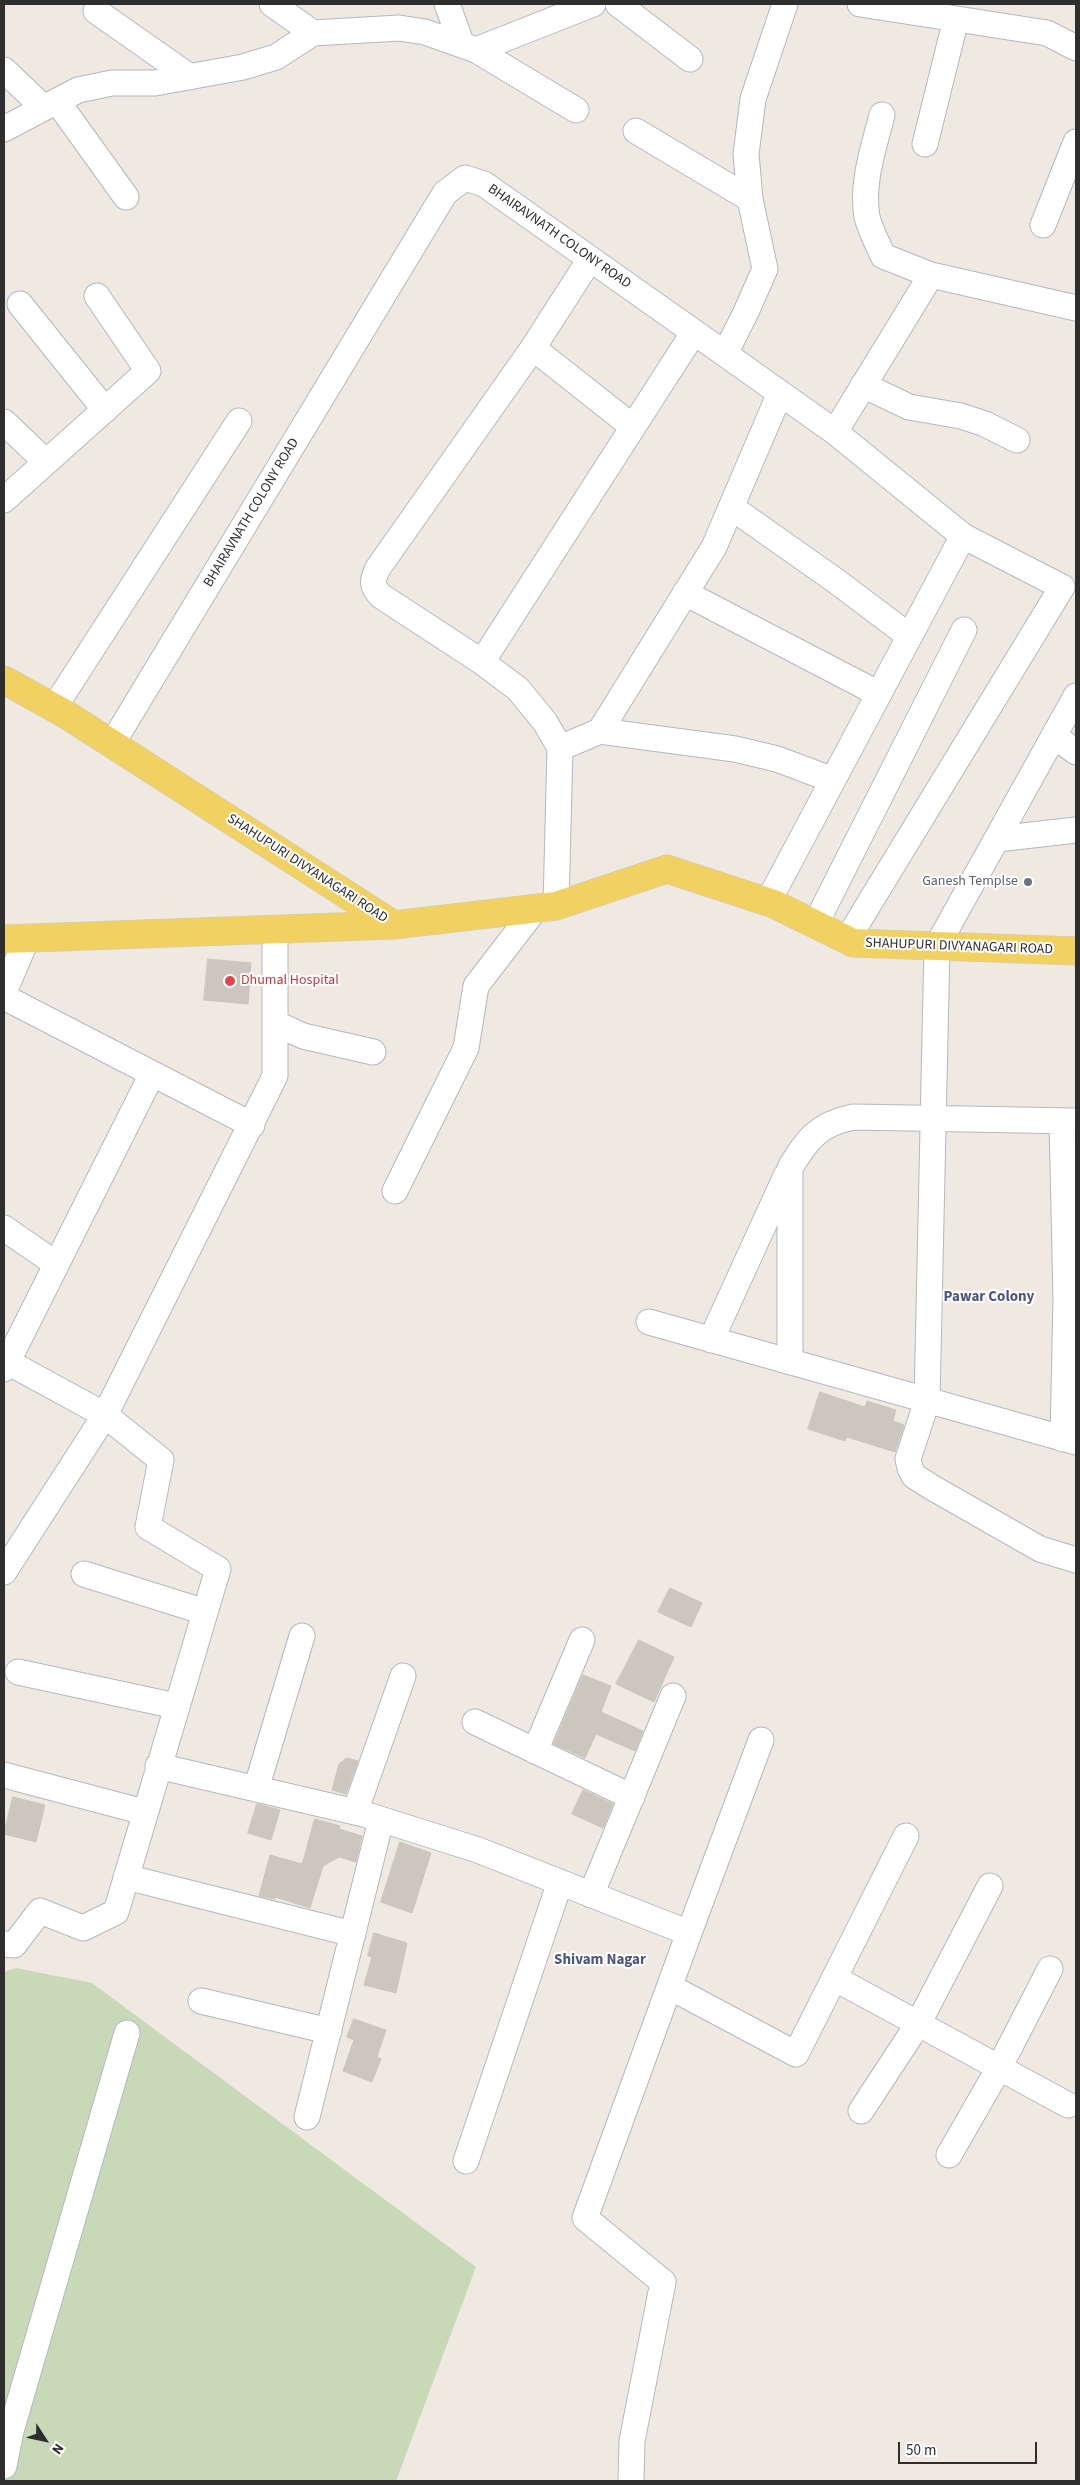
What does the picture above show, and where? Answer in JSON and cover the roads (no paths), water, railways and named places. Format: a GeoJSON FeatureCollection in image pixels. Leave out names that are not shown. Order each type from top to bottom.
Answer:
{"type":"FeatureCollection","features":[{"type":"Feature","properties":{"kind":"main road","name":"SHAHUPURI DIVYANAGARI ROAD"},"geometry":{"type":"LineString","coordinates":[[4,680],[112,744],[394,925],[546,907],[667,869],[768,902],[853,943],[1076,951]]}},
{"type":"Feature","properties":{"kind":"main road"},"geometry":{"type":"LineString","coordinates":[[15,939],[394,925]]}},
{"type":"Feature","properties":{"kind":"street"},"geometry":{"type":"LineString","coordinates":[[272,4],[313,33]]}},
{"type":"Feature","properties":{"kind":"street"},"geometry":{"type":"LineString","coordinates":[[448,4],[469,48]]}},
{"type":"Feature","properties":{"kind":"street"},"geometry":{"type":"LineString","coordinates":[[618,4],[690,58]]}},
{"type":"Feature","properties":{"kind":"street"},"geometry":{"type":"LineString","coordinates":[[725,354],[765,269],[750,199],[746,154],[753,100],[785,4]]}},
{"type":"Feature","properties":{"kind":"street"},"geometry":{"type":"LineString","coordinates":[[860,4],[887,6],[956,19],[987,13],[1047,33],[1076,48]]}},
{"type":"Feature","properties":{"kind":"street"},"geometry":{"type":"LineString","coordinates":[[469,48],[589,5]]}},
{"type":"Feature","properties":{"kind":"street"},"geometry":{"type":"LineString","coordinates":[[96,10],[190,77]]}},
{"type":"Feature","properties":{"kind":"street"},"geometry":{"type":"LineString","coordinates":[[925,144],[956,19]]}},
{"type":"Feature","properties":{"kind":"street"},"geometry":{"type":"LineString","coordinates":[[8,121],[51,104],[78,90],[112,83],[155,83],[243,68],[276,57],[313,33],[399,28],[425,32],[469,48],[576,110]]}},
{"type":"Feature","properties":{"kind":"street"},"geometry":{"type":"LineString","coordinates":[[4,70],[51,104],[126,197]]}},
{"type":"Feature","properties":{"kind":"street"},"geometry":{"type":"LineString","coordinates":[[882,115],[873,150],[866,193],[868,218],[883,256],[931,275],[1076,308]]}},
{"type":"Feature","properties":{"kind":"street"},"geometry":{"type":"LineString","coordinates":[[636,131],[750,199]]}},
{"type":"Feature","properties":{"kind":"street"},"geometry":{"type":"LineString","coordinates":[[1042,225],[1076,142]]}},
{"type":"Feature","properties":{"kind":"street","name":"BHAIRAVNATH COLONY ROAD"},"geometry":{"type":"LineString","coordinates":[[112,744],[445,193],[465,178],[484,184],[835,432],[963,536],[1069,590]]}},
{"type":"Feature","properties":{"kind":"street"},"geometry":{"type":"LineString","coordinates":[[395,1191],[466,1048],[476,986],[546,907],[560,748],[545,722],[518,689],[482,662],[381,596],[374,590],[372,580],[378,568],[533,348],[590,259]]}},
{"type":"Feature","properties":{"kind":"street"},"geometry":{"type":"LineString","coordinates":[[835,432],[931,275]]}},
{"type":"Feature","properties":{"kind":"street"},"geometry":{"type":"LineString","coordinates":[[4,500],[148,371],[97,296]]}},
{"type":"Feature","properties":{"kind":"street"},"geometry":{"type":"LineString","coordinates":[[20,304],[105,410]]}},
{"type":"Feature","properties":{"kind":"street"},"geometry":{"type":"LineString","coordinates":[[482,662],[694,332]]}},
{"type":"Feature","properties":{"kind":"street"},"geometry":{"type":"LineString","coordinates":[[533,348],[633,426]]}},
{"type":"Feature","properties":{"kind":"street"},"geometry":{"type":"LineString","coordinates":[[863,385],[909,407],[961,416],[985,424],[1017,440]]}},
{"type":"Feature","properties":{"kind":"street"},"geometry":{"type":"LineString","coordinates":[[600,731],[714,547],[780,393]]}},
{"type":"Feature","properties":{"kind":"street"},"geometry":{"type":"LineString","coordinates":[[54,708],[239,421]]}},
{"type":"Feature","properties":{"kind":"street"},"geometry":{"type":"LineString","coordinates":[[4,422],[46,462]]}},
{"type":"Feature","properties":{"kind":"street"},"geometry":{"type":"LineString","coordinates":[[731,507],[836,581],[909,636]]}},
{"type":"Feature","properties":{"kind":"street"},"geometry":{"type":"LineString","coordinates":[[768,902],[963,536]]}},
{"type":"Feature","properties":{"kind":"street"},"geometry":{"type":"LineString","coordinates":[[847,940],[1069,590]]}},
{"type":"Feature","properties":{"kind":"street"},"geometry":{"type":"LineString","coordinates":[[685,593],[879,694]]}},
{"type":"Feature","properties":{"kind":"street"},"geometry":{"type":"LineString","coordinates":[[815,925],[964,630]]}},
{"type":"Feature","properties":{"kind":"street"},"geometry":{"type":"LineString","coordinates":[[1076,696],[937,946],[927,1401],[908,1459],[914,1476],[1040,1549],[1076,1560]]}},
{"type":"Feature","properties":{"kind":"street"},"geometry":{"type":"LineString","coordinates":[[560,748],[600,731],[735,749],[778,759],[833,780]]}},
{"type":"Feature","properties":{"kind":"street"},"geometry":{"type":"LineString","coordinates":[[1054,736],[1076,752]]}},
{"type":"Feature","properties":{"kind":"street"},"geometry":{"type":"LineString","coordinates":[[997,839],[1076,830]]}},
{"type":"Feature","properties":{"kind":"street"},"geometry":{"type":"LineString","coordinates":[[4,1572],[105,1415],[252,1125],[274,1076],[275,929]]}},
{"type":"Feature","properties":{"kind":"street"},"geometry":{"type":"LineString","coordinates":[[4,992],[15,939]]}},
{"type":"Feature","properties":{"kind":"street"},"geometry":{"type":"LineString","coordinates":[[4,997],[252,1125]]}},
{"type":"Feature","properties":{"kind":"street"},"geometry":{"type":"LineString","coordinates":[[275,1023],[303,1036],[373,1052]]}},
{"type":"Feature","properties":{"kind":"street"},"geometry":{"type":"LineString","coordinates":[[4,1944],[14,1945],[40,1911],[84,1928],[116,1912],[144,1812],[218,1569],[148,1527],[161,1460],[105,1415],[5,1364],[152,1074]]}},
{"type":"Feature","properties":{"kind":"street"},"geometry":{"type":"LineString","coordinates":[[649,1322],[711,1340],[927,1401],[1070,1440],[1066,1299],[1069,1121],[853,1117],[836,1120],[821,1128],[802,1147],[790,1168],[711,1340]]}},
{"type":"Feature","properties":{"kind":"street"},"geometry":{"type":"LineString","coordinates":[[790,1168],[790,1362]]}},
{"type":"Feature","properties":{"kind":"street"},"geometry":{"type":"LineString","coordinates":[[4,1228],[56,1264]]}},
{"type":"Feature","properties":{"kind":"street"},"geometry":{"type":"LineString","coordinates":[[84,1574],[205,1612]]}},
{"type":"Feature","properties":{"kind":"street"},"geometry":{"type":"LineString","coordinates":[[256,1789],[302,1636]]}},
{"type":"Feature","properties":{"kind":"street"},"geometry":{"type":"LineString","coordinates":[[535,1751],[582,1640]]}},
{"type":"Feature","properties":{"kind":"street"},"geometry":{"type":"LineString","coordinates":[[18,1672],[176,1706]]}},
{"type":"Feature","properties":{"kind":"street"},"geometry":{"type":"LineString","coordinates":[[355,1812],[403,1676]]}},
{"type":"Feature","properties":{"kind":"street"},"geometry":{"type":"LineString","coordinates":[[591,1894],[673,1696]]}},
{"type":"Feature","properties":{"kind":"street"},"geometry":{"type":"LineString","coordinates":[[474,1722],[632,1797]]}},
{"type":"Feature","properties":{"kind":"street"},"geometry":{"type":"LineString","coordinates":[[631,2481],[632,2441],[663,2282],[585,2218],[761,1740]]}},
{"type":"Feature","properties":{"kind":"street"},"geometry":{"type":"LineString","coordinates":[[158,1766],[355,1812],[478,1850],[689,1933]]}},
{"type":"Feature","properties":{"kind":"street"},"geometry":{"type":"LineString","coordinates":[[4,1775],[144,1812]]}},
{"type":"Feature","properties":{"kind":"street"},"geometry":{"type":"LineString","coordinates":[[307,2118],[381,1820]]}},
{"type":"Feature","properties":{"kind":"street"},"geometry":{"type":"LineString","coordinates":[[670,1987],[796,2054],[906,1836]]}},
{"type":"Feature","properties":{"kind":"street"},"geometry":{"type":"LineString","coordinates":[[126,1878],[353,1934]]}},
{"type":"Feature","properties":{"kind":"street"},"geometry":{"type":"LineString","coordinates":[[466,2162],[560,1882]]}},
{"type":"Feature","properties":{"kind":"street"},"geometry":{"type":"LineString","coordinates":[[861,2111],[918,2024],[990,1886]]}},
{"type":"Feature","properties":{"kind":"street"},"geometry":{"type":"LineString","coordinates":[[949,2155],[999,2068],[1050,1969]]}},
{"type":"Feature","properties":{"kind":"street"},"geometry":{"type":"LineString","coordinates":[[834,1978],[1068,2105]]}},
{"type":"Feature","properties":{"kind":"street"},"geometry":{"type":"LineString","coordinates":[[201,2001],[329,2030]]}},
{"type":"Feature","properties":{"kind":"street"},"geometry":{"type":"LineString","coordinates":[[4,2466],[11,2431],[127,2033]]}},
{"type":"Feature","properties":{"kind":"place","name":"Ganesh Templse"},"geometry":{"type":"Point","coordinates":[1028,882]}},
{"type":"Feature","properties":{"kind":"place","name":"Dhumal Hospital"},"geometry":{"type":"Point","coordinates":[230,981]}},
{"type":"Feature","properties":{"kind":"district","name":"Pawar Colony"},"geometry":{"type":"Point","coordinates":[989,1298]}},
{"type":"Feature","properties":{"kind":"district","name":"Shivam Nagar"},"geometry":{"type":"Point","coordinates":[600,1961]}}]}
